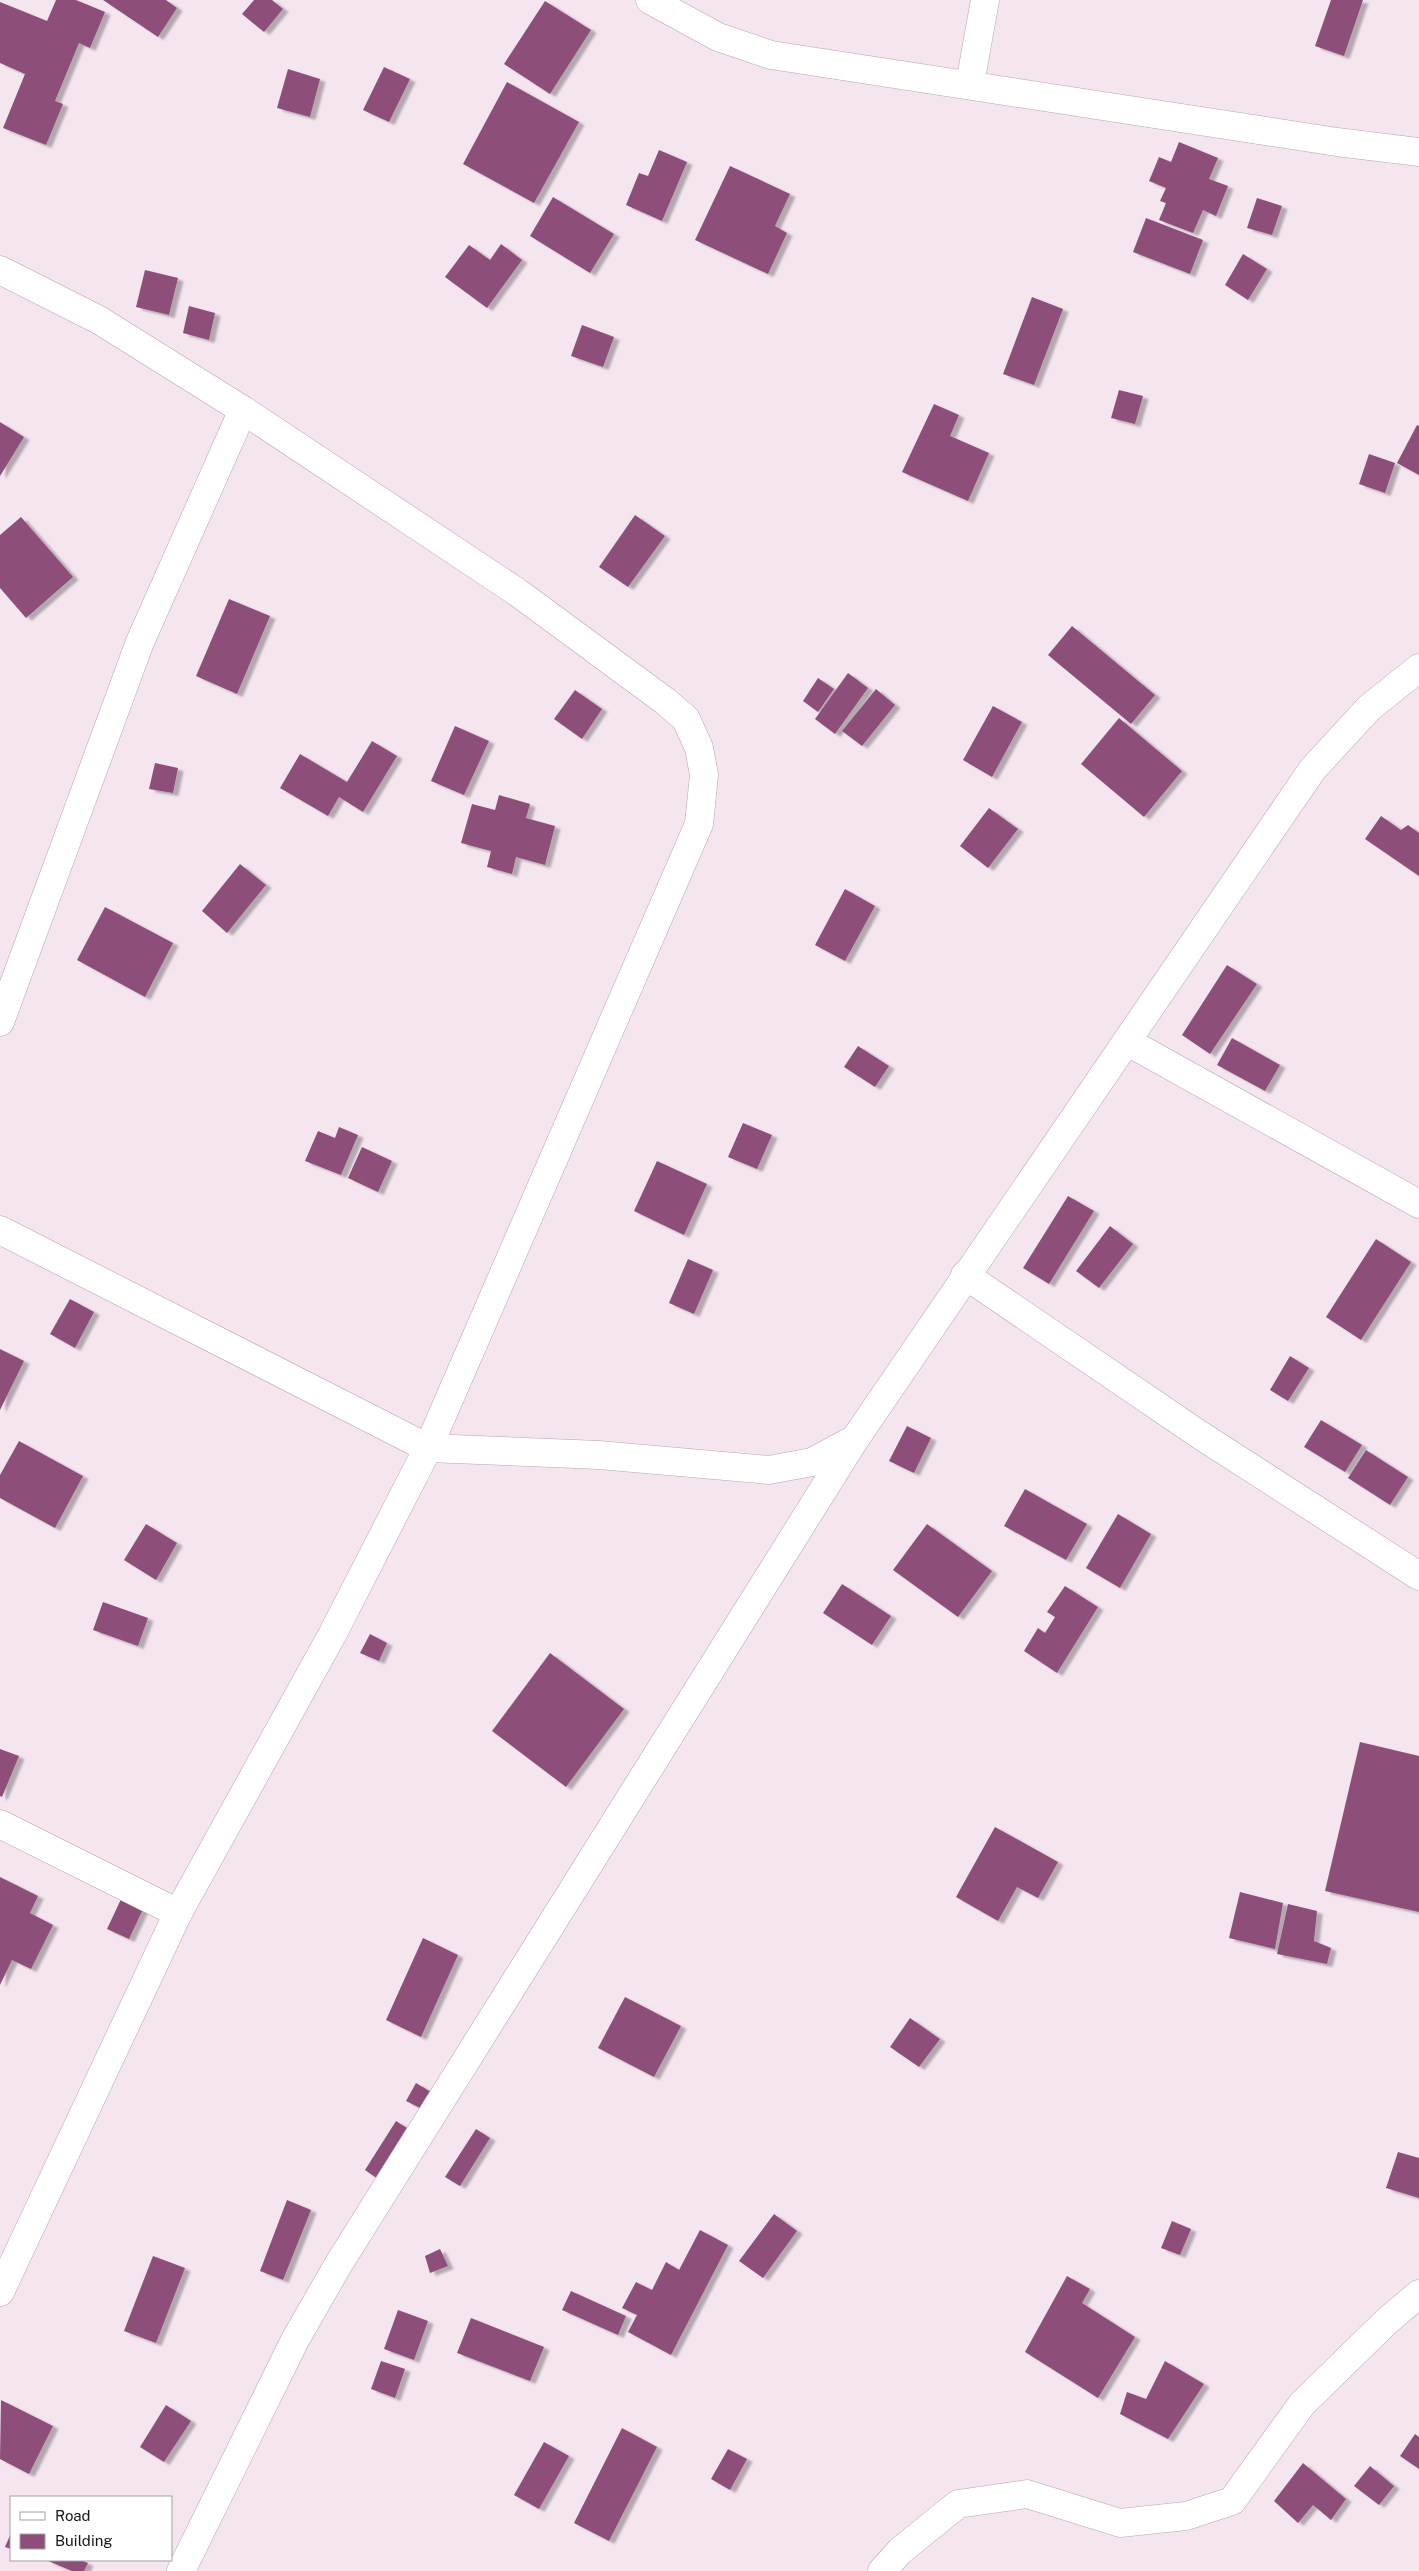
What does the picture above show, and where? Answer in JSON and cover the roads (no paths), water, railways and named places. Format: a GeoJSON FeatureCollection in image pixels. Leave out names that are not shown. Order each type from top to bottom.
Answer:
{"type":"FeatureCollection","features":[{"type":"Feature","properties":{"kind":"street"},"geometry":{"type":"LineString","coordinates":[[650,0],[718,37],[770,55],[970,84],[1337,142],[1419,152]]}},
{"type":"Feature","properties":{"kind":"street"},"geometry":{"type":"LineString","coordinates":[[970,84],[985,0]]}},
{"type":"Feature","properties":{"kind":"street"},"geometry":{"type":"LineString","coordinates":[[0,270],[99,320],[243,410],[517,592],[665,700],[686,719],[700,748],[704,775],[699,824],[428,1448],[332,1635],[178,1912],[0,2292]]}},
{"type":"Feature","properties":{"kind":"street"},"geometry":{"type":"LineString","coordinates":[[0,1022],[140,642],[243,410]]}},
{"type":"Feature","properties":{"kind":"street"},"geometry":{"type":"LineString","coordinates":[[181,2571],[295,2340],[338,2265],[855,1439],[965,1275],[1128,1042],[1312,770],[1369,708],[1419,668]]}},
{"type":"Feature","properties":{"kind":"street"},"geometry":{"type":"LineString","coordinates":[[1128,1042],[1419,1204]]}},
{"type":"Feature","properties":{"kind":"street"},"geometry":{"type":"LineString","coordinates":[[0,1230],[428,1448],[599,1455],[770,1470],[812,1462],[855,1439]]}},
{"type":"Feature","properties":{"kind":"street"},"geometry":{"type":"LineString","coordinates":[[965,1275],[1200,1435],[1419,1576]]}},
{"type":"Feature","properties":{"kind":"street"},"geometry":{"type":"LineString","coordinates":[[0,1824],[178,1912]]}},
{"type":"Feature","properties":{"kind":"street"},"geometry":{"type":"LineString","coordinates":[[882,2571],[900,2551],[958,2504],[1027,2494],[1120,2523],[1186,2516],[1232,2502],[1302,2404],[1387,2321],[1419,2294]]}}]}
